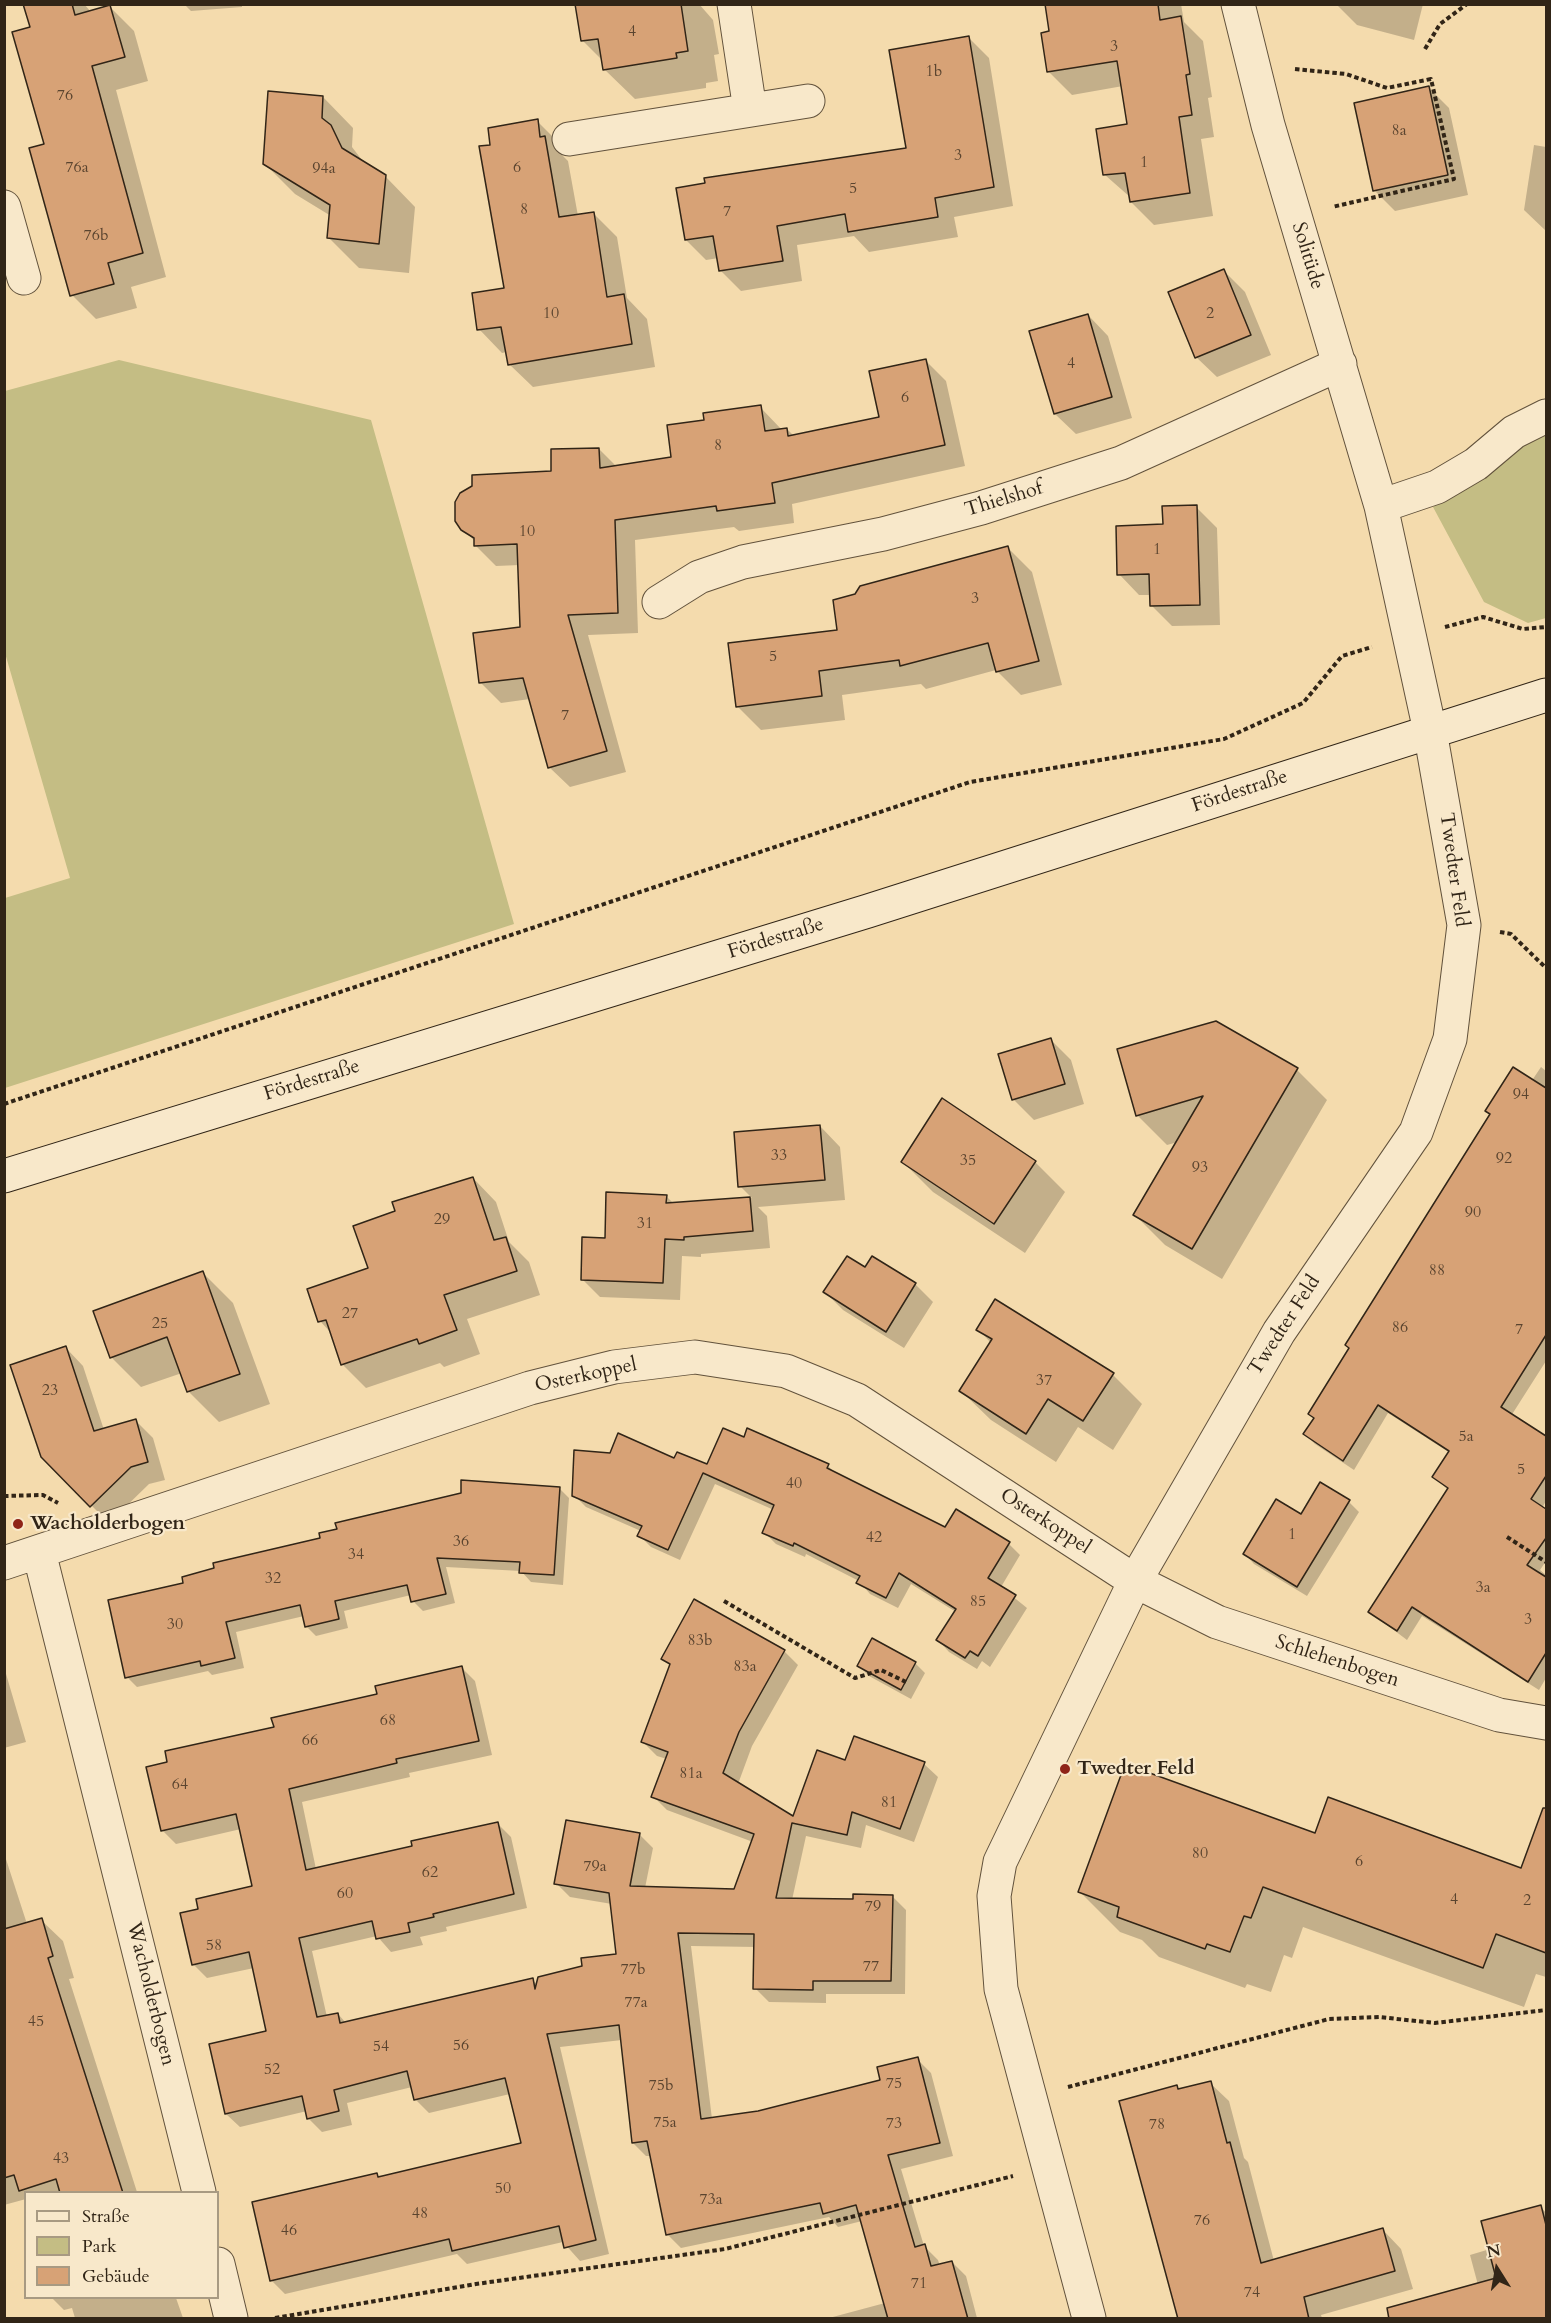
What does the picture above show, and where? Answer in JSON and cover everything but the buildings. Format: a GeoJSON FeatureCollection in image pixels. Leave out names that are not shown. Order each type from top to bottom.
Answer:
{"type":"FeatureCollection","features":[{"type":"Feature","properties":{"kind":"street"},"geometry":{"type":"LineString","coordinates":[[734,4],[750,110]]}},
{"type":"Feature","properties":{"kind":"street","name":"Solitüde"},"geometry":{"type":"LineString","coordinates":[[1238,4],[1252,65],[1381,506],[1430,731]]}},
{"type":"Feature","properties":{"kind":"street"},"geometry":{"type":"LineString","coordinates":[[569,139],[808,101]]}},
{"type":"Feature","properties":{"kind":"street"},"geometry":{"type":"LineString","coordinates":[[4,207],[24,278]]}},
{"type":"Feature","properties":{"kind":"street","name":"Thielshof"},"geometry":{"type":"LineString","coordinates":[[660,602],[699,577],[743,562],[883,534],[981,508],[1120,463],[1340,364]]}},
{"type":"Feature","properties":{"kind":"street"},"geometry":{"type":"LineString","coordinates":[[1381,506],[1437,487],[1476,464],[1514,432],[1546,416]]}},
{"type":"Feature","properties":{"kind":"street","name":"Fördestraße"},"geometry":{"type":"LineString","coordinates":[[4,1176],[867,911],[1546,695]]}},
{"type":"Feature","properties":{"kind":"street","name":"Twedter Feld"},"geometry":{"type":"LineString","coordinates":[[1089,2319],[1000,1989],[994,1896],[1000,1862],[1135,1581],[1279,1332],[1416,1132],[1450,1039],[1464,925],[1430,731]]}},
{"type":"Feature","properties":{"kind":"street","name":"Osterkoppel"},"geometry":{"type":"LineString","coordinates":[[4,1563],[531,1388],[614,1367],[695,1357],[786,1371],[857,1400],[1135,1581]]}},
{"type":"Feature","properties":{"kind":"street","name":"Wacholderbogen"},"geometry":{"type":"LineString","coordinates":[[39,1552],[199,2191]]}},
{"type":"Feature","properties":{"kind":"street","name":"Schlehenbogen"},"geometry":{"type":"LineString","coordinates":[[1135,1581],[1217,1622],[1499,1715],[1546,1723]]}},
{"type":"Feature","properties":{"kind":"street"},"geometry":{"type":"LineString","coordinates":[[219,2268],[231,2319]]}},
{"type":"Feature","properties":{"kind":"path"},"geometry":{"type":"LineString","coordinates":[[1425,49],[1440,24],[1467,4]]}},
{"type":"Feature","properties":{"kind":"path"},"geometry":{"type":"LineString","coordinates":[[1252,65],[1346,74],[1387,88],[1431,79],[1454,179],[1343,204]]}},
{"type":"Feature","properties":{"kind":"path"},"geometry":{"type":"LineString","coordinates":[[4,1104],[970,782],[1224,739],[1303,703],[1342,656],[1483,617],[1523,629],[1546,627]]}},
{"type":"Feature","properties":{"kind":"path"},"geometry":{"type":"LineString","coordinates":[[1464,925],[1511,934],[1546,968]]}},
{"type":"Feature","properties":{"kind":"path"},"geometry":{"type":"LineString","coordinates":[[1507,1537],[1546,1562]]}},
{"type":"Feature","properties":{"kind":"path"},"geometry":{"type":"LineString","coordinates":[[724,1601],[855,1678],[881,1670],[906,1682]]}},
{"type":"Feature","properties":{"kind":"path"},"geometry":{"type":"LineString","coordinates":[[1029,2097],[1329,2019],[1379,2017],[1435,2023],[1546,2010]]}},
{"type":"Feature","properties":{"kind":"path"},"geometry":{"type":"LineString","coordinates":[[275,2319],[476,2284],[725,2249],[1049,2167]]}},
{"type":"Feature","properties":{"kind":"green space"},"geometry":{"type":"Polygon","coordinates":[[[119,360],[371,420],[514,924],[5,1088],[5,898],[70,878],[5,653],[5,391],[119,360]]]}},
{"type":"Feature","properties":{"kind":"green space"},"geometry":{"type":"Polygon","coordinates":[[[1546,434],[1546,618],[1528,623],[1484,602],[1433,507],[1525,442],[1546,434]]]}},
{"type":"Feature","properties":{"kind":"place","name":"Wacholderbogen"},"geometry":{"type":"Point","coordinates":[18,1524]}},
{"type":"Feature","properties":{"kind":"place","name":"Twedter Feld"},"geometry":{"type":"Point","coordinates":[1065,1769]}}]}
